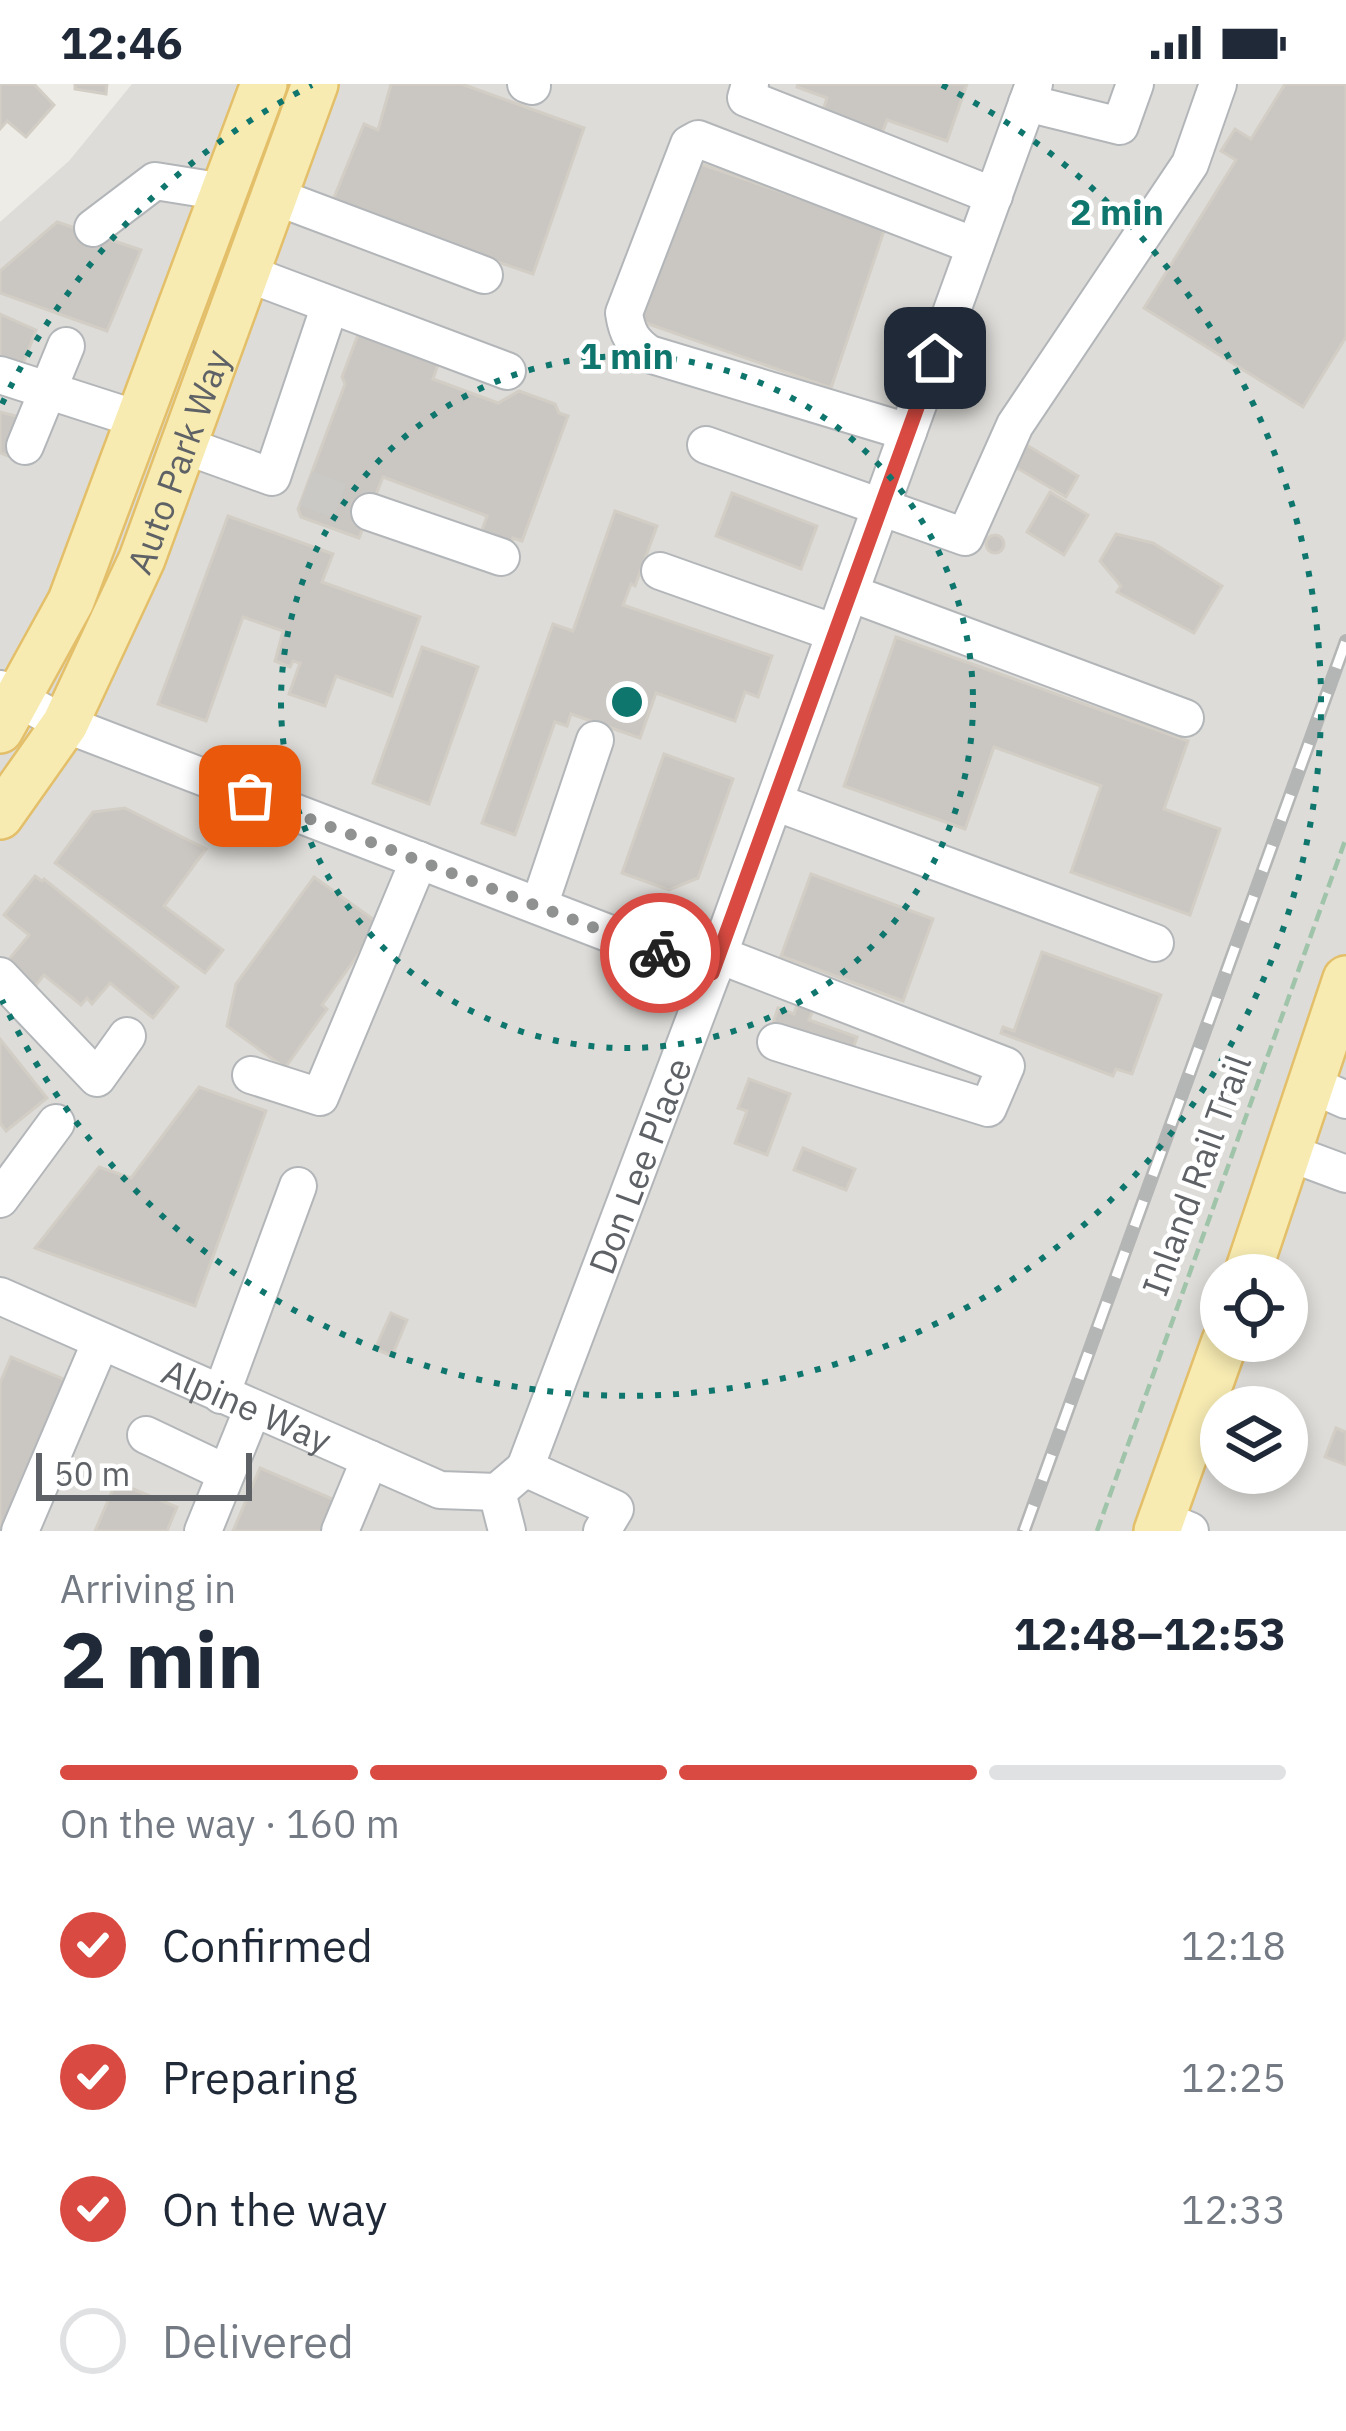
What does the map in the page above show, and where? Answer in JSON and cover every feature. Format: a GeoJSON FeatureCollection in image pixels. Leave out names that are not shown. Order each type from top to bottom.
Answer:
{"type":"FeatureCollection","features":[{"type":"Feature","properties":{"kind":"main road","name":"Auto Park Way"},"geometry":{"type":"LineString","coordinates":[[6,706],[71,601],[264,84]]}},
{"type":"Feature","properties":{"kind":"main road","name":"Auto Park Way"},"geometry":{"type":"LineString","coordinates":[[0,816],[65,724],[142,559],[315,84]]}},
{"type":"Feature","properties":{"kind":"main road"},"geometry":{"type":"LineString","coordinates":[[1254,1254],[1287,1152],[1328,1092],[1346,979]]}},
{"type":"Feature","properties":{"kind":"main road"},"geometry":{"type":"LineString","coordinates":[[1170,1527],[1219,1362]]}},
{"type":"Feature","properties":{"kind":"street"},"geometry":{"type":"LineString","coordinates":[[751,84],[746,98],[994,196]]}},
{"type":"Feature","properties":{"kind":"street"},"geometry":{"type":"LineString","coordinates":[[1030,94],[1120,126],[1136,84]]}},
{"type":"Feature","properties":{"kind":"street"},"geometry":{"type":"LineString","coordinates":[[706,445],[965,537],[1016,424],[1190,164],[1218,84]]}},
{"type":"Feature","properties":{"kind":"street","name":"Don Lee Place"},"geometry":{"type":"LineString","coordinates":[[511,1480],[716,964],[1030,94]]}},
{"type":"Feature","properties":{"kind":"street"},"geometry":{"type":"LineString","coordinates":[[908,432],[649,354],[627,332],[624,314],[689,144],[698,139],[976,246]]}},
{"type":"Feature","properties":{"kind":"street"},"geometry":{"type":"LineString","coordinates":[[93,228],[155,181],[224,192]]}},
{"type":"Feature","properties":{"kind":"street"},"geometry":{"type":"LineString","coordinates":[[274,196],[484,274]]}},
{"type":"Feature","properties":{"kind":"street"},"geometry":{"type":"LineString","coordinates":[[245,273],[507,371]]}},
{"type":"Feature","properties":{"kind":"street"},"geometry":{"type":"LineString","coordinates":[[183,445],[289,483],[330,305]]}},
{"type":"Feature","properties":{"kind":"street"},"geometry":{"type":"LineString","coordinates":[[25,446],[66,346]]}},
{"type":"Feature","properties":{"kind":"street"},"geometry":{"type":"LineString","coordinates":[[0,375],[140,420]]}},
{"type":"Feature","properties":{"kind":"street"},"geometry":{"type":"LineString","coordinates":[[370,512],[501,557]]}},
{"type":"Feature","properties":{"kind":"street"},"geometry":{"type":"LineString","coordinates":[[660,571],[836,633]]}},
{"type":"Feature","properties":{"kind":"street"},"geometry":{"type":"LineString","coordinates":[[850,592],[1185,718]]}},
{"type":"Feature","properties":{"kind":"street"},"geometry":{"type":"LineString","coordinates":[[6,706],[65,724],[539,906],[1006,1066],[988,1108],[776,1042]]}},
{"type":"Feature","properties":{"kind":"street"},"geometry":{"type":"LineString","coordinates":[[539,906],[595,740]]}},
{"type":"Feature","properties":{"kind":"street"},"geometry":{"type":"LineString","coordinates":[[775,802],[1155,943]]}},
{"type":"Feature","properties":{"kind":"street"},"geometry":{"type":"LineString","coordinates":[[250,1075],[320,1097],[419,860]]}},
{"type":"Feature","properties":{"kind":"street"},"geometry":{"type":"LineString","coordinates":[[0,976],[97,1078],[127,1036]]}},
{"type":"Feature","properties":{"kind":"street"},"geometry":{"type":"LineString","coordinates":[[1,1196],[56,1123]]}},
{"type":"Feature","properties":{"kind":"street"},"geometry":{"type":"LineString","coordinates":[[1287,1152],[1346,1174]]}},
{"type":"Feature","properties":{"kind":"street"},"geometry":{"type":"LineString","coordinates":[[202,1531],[226,1473],[237,1401],[298,1186]]}},
{"type":"Feature","properties":{"kind":"street","name":"Alpine Way"},"geometry":{"type":"LineString","coordinates":[[0,1296],[440,1490],[511,1480]]}},
{"type":"Feature","properties":{"kind":"street"},"geometry":{"type":"LineString","coordinates":[[20,1531],[100,1341]]}},
{"type":"Feature","properties":{"kind":"street"},"geometry":{"type":"LineString","coordinates":[[146,1435],[226,1473]]}},
{"type":"Feature","properties":{"kind":"street"},"geometry":{"type":"LineString","coordinates":[[340,1531],[370,1460]]}},
{"type":"Feature","properties":{"kind":"street"},"geometry":{"type":"LineString","coordinates":[[507,1531],[511,1480],[615,1509],[602,1531]]}},
{"type":"Feature","properties":{"kind":"path","name":"Inland Rail Trail"},"geometry":{"type":"LineString","coordinates":[[1097,1531],[1346,838]]}},
{"type":"Feature","properties":{"kind":"shaded area"},"geometry":{"type":"Polygon","coordinates":[[[132,84],[1346,84],[1346,1531],[0,1531],[0,222],[69,161],[132,84]]]}},
{"type":"Feature","properties":{"kind":"building"},"geometry":{"type":"Polygon","coordinates":[[[0,84],[34,84],[54,105],[26,137],[7,121],[0,129],[0,84]]]}},
{"type":"Feature","properties":{"kind":"building"},"geometry":{"type":"Polygon","coordinates":[[[75,84],[107,84],[106,94],[75,89],[75,84]]]}},
{"type":"Feature","properties":{"kind":"building"},"geometry":{"type":"Polygon","coordinates":[[[391,84],[462,84],[584,128],[533,274],[331,205],[364,124],[378,130],[391,84]]]}},
{"type":"Feature","properties":{"kind":"building"},"geometry":{"type":"Polygon","coordinates":[[[798,84],[967,84],[947,141],[887,120],[880,139],[820,119],[827,98],[798,84]]]}},
{"type":"Feature","properties":{"kind":"building"},"geometry":{"type":"Polygon","coordinates":[[[1285,84],[1346,84],[1346,337],[1303,407],[1144,308],[1236,160],[1221,151],[1235,129],[1251,139],[1285,84]]]}},
{"type":"Feature","properties":{"kind":"building"},"geometry":{"type":"Polygon","coordinates":[[[695,162],[885,228],[831,388],[640,321],[695,162]]]}},
{"type":"Feature","properties":{"kind":"building"},"geometry":{"type":"Polygon","coordinates":[[[57,222],[141,250],[107,331],[0,293],[0,271],[57,222]]]}},
{"type":"Feature","properties":{"kind":"building"},"geometry":{"type":"Polygon","coordinates":[[[0,314],[36,330],[22,367],[0,355],[0,314]]]}},
{"type":"Feature","properties":{"kind":"building"},"geometry":{"type":"Polygon","coordinates":[[[359,332],[439,362],[433,379],[498,403],[519,391],[555,404],[559,413],[568,416],[522,541],[513,538],[511,544],[481,533],[487,516],[383,477],[359,538],[301,517],[298,509],[345,384],[342,377],[359,332]]]}},
{"type":"Feature","properties":{"kind":"building"},"geometry":{"type":"Polygon","coordinates":[[[0,412],[28,419],[11,457],[0,453],[0,412]]]}},
{"type":"Feature","properties":{"kind":"building"},"geometry":{"type":"Polygon","coordinates":[[[1025,444],[1078,476],[1066,497],[1012,465],[1025,444]]]}},
{"type":"Feature","properties":{"kind":"building"},"geometry":{"type":"Polygon","coordinates":[[[1050,492],[1088,515],[1064,555],[1027,532],[1050,492]]]}},
{"type":"Feature","properties":{"kind":"building"},"geometry":{"type":"Polygon","coordinates":[[[732,493],[817,526],[801,569],[716,536],[732,493]]]}},
{"type":"Feature","properties":{"kind":"building"},"geometry":{"type":"Polygon","coordinates":[[[615,511],[657,526],[623,605],[772,656],[758,697],[745,692],[735,721],[656,693],[640,738],[571,714],[567,726],[555,722],[515,835],[482,823],[553,624],[573,631],[615,511]]]}},
{"type":"Feature","properties":{"kind":"building"},"geometry":{"type":"Polygon","coordinates":[[[228,516],[333,554],[322,582],[420,617],[392,696],[336,676],[325,706],[289,694],[300,663],[293,661],[290,667],[275,661],[283,631],[243,617],[206,721],[158,704],[228,516]]]}},
{"type":"Feature","properties":{"kind":"building"},"geometry":{"type":"Polygon","coordinates":[[[1116,534],[1153,543],[1222,586],[1194,633],[1117,592],[1121,586],[1100,561],[1116,534]]]}},
{"type":"Feature","properties":{"kind":"building"},"geometry":{"type":"Polygon","coordinates":[[[995,535],[1004,544],[995,553],[986,544],[995,535]]]}},
{"type":"Feature","properties":{"kind":"building"},"geometry":{"type":"Polygon","coordinates":[[[896,637],[1188,741],[1164,809],[1220,829],[1190,915],[1071,872],[1101,786],[994,747],[965,829],[844,786],[896,637]]]}},
{"type":"Feature","properties":{"kind":"building"},"geometry":{"type":"Polygon","coordinates":[[[422,647],[478,667],[429,804],[373,783],[422,647]]]}},
{"type":"Feature","properties":{"kind":"building"},"geometry":{"type":"Polygon","coordinates":[[[664,754],[733,779],[698,878],[669,890],[622,873],[664,754]]]}},
{"type":"Feature","properties":{"kind":"building"},"geometry":{"type":"Polygon","coordinates":[[[125,808],[206,849],[164,906],[223,950],[205,973],[55,863],[93,812],[125,808]]]}},
{"type":"Feature","properties":{"kind":"building"},"geometry":{"type":"Polygon","coordinates":[[[811,874],[933,919],[903,1001],[781,956],[811,874]]]}},
{"type":"Feature","properties":{"kind":"building"},"geometry":{"type":"Polygon","coordinates":[[[35,876],[178,987],[153,1018],[110,983],[92,1004],[87,998],[81,1005],[44,975],[31,991],[2,968],[29,935],[4,915],[35,876]]]}},
{"type":"Feature","properties":{"kind":"building"},"geometry":{"type":"Polygon","coordinates":[[[314,877],[380,924],[322,1005],[327,1009],[285,1068],[227,1026],[236,984],[314,877]]]}},
{"type":"Feature","properties":{"kind":"building"},"geometry":{"type":"Polygon","coordinates":[[[1042,952],[1161,995],[1132,1074],[1116,1069],[1113,1076],[1001,1033],[1003,1027],[1014,1031],[1042,952]]]}},
{"type":"Feature","properties":{"kind":"building"},"geometry":{"type":"Polygon","coordinates":[[[797,1005],[813,1010],[809,1020],[857,1037],[852,1052],[773,1023],[778,1008],[794,1014],[797,1005]]]}},
{"type":"Feature","properties":{"kind":"building"},"geometry":{"type":"Polygon","coordinates":[[[0,1039],[47,1098],[6,1131],[0,1123],[0,1039]]]}},
{"type":"Feature","properties":{"kind":"building"},"geometry":{"type":"Polygon","coordinates":[[[749,1079],[790,1094],[767,1155],[735,1143],[747,1111],[738,1108],[749,1079]]]}},
{"type":"Feature","properties":{"kind":"building"},"geometry":{"type":"Polygon","coordinates":[[[199,1087],[266,1111],[195,1306],[35,1248],[99,1167],[131,1178],[199,1087]]]}},
{"type":"Feature","properties":{"kind":"building"},"geometry":{"type":"Polygon","coordinates":[[[803,1148],[855,1169],[846,1190],[794,1170],[803,1148]]]}},
{"type":"Feature","properties":{"kind":"building"},"geometry":{"type":"Polygon","coordinates":[[[391,1313],[407,1320],[392,1356],[375,1349],[391,1313]]]}},
{"type":"Feature","properties":{"kind":"building"},"geometry":{"type":"Polygon","coordinates":[[[11,1357],[73,1383],[11,1531],[0,1531],[0,1383],[11,1357]]]}},
{"type":"Feature","properties":{"kind":"building"},"geometry":{"type":"Polygon","coordinates":[[[1336,1428],[1346,1432],[1346,1465],[1325,1457],[1336,1428]]]}},
{"type":"Feature","properties":{"kind":"building"},"geometry":{"type":"Polygon","coordinates":[[[260,1468],[342,1503],[330,1531],[233,1531],[260,1468]]]}},
{"type":"Feature","properties":{"kind":"building"},"geometry":{"type":"Polygon","coordinates":[[[116,1482],[177,1507],[167,1531],[95,1531],[116,1482]]]}},
{"type":"Feature","properties":{"kind":"tunnel"},"geometry":{"type":"LineString","coordinates":[[306,488],[370,512]]}},
{"type":"Feature","properties":{"kind":"railway"},"geometry":{"type":"LineString","coordinates":[[1024,1531],[1346,641]]}},
{"type":"Feature","properties":{"kind":"way so far"},"geometry":{"type":"LineString","coordinates":[[250,796],[660,953]]}},
{"type":"Feature","properties":{"kind":"route"},"geometry":{"type":"LineString","coordinates":[[660,953],[712,973],[935,358]]}}]}
